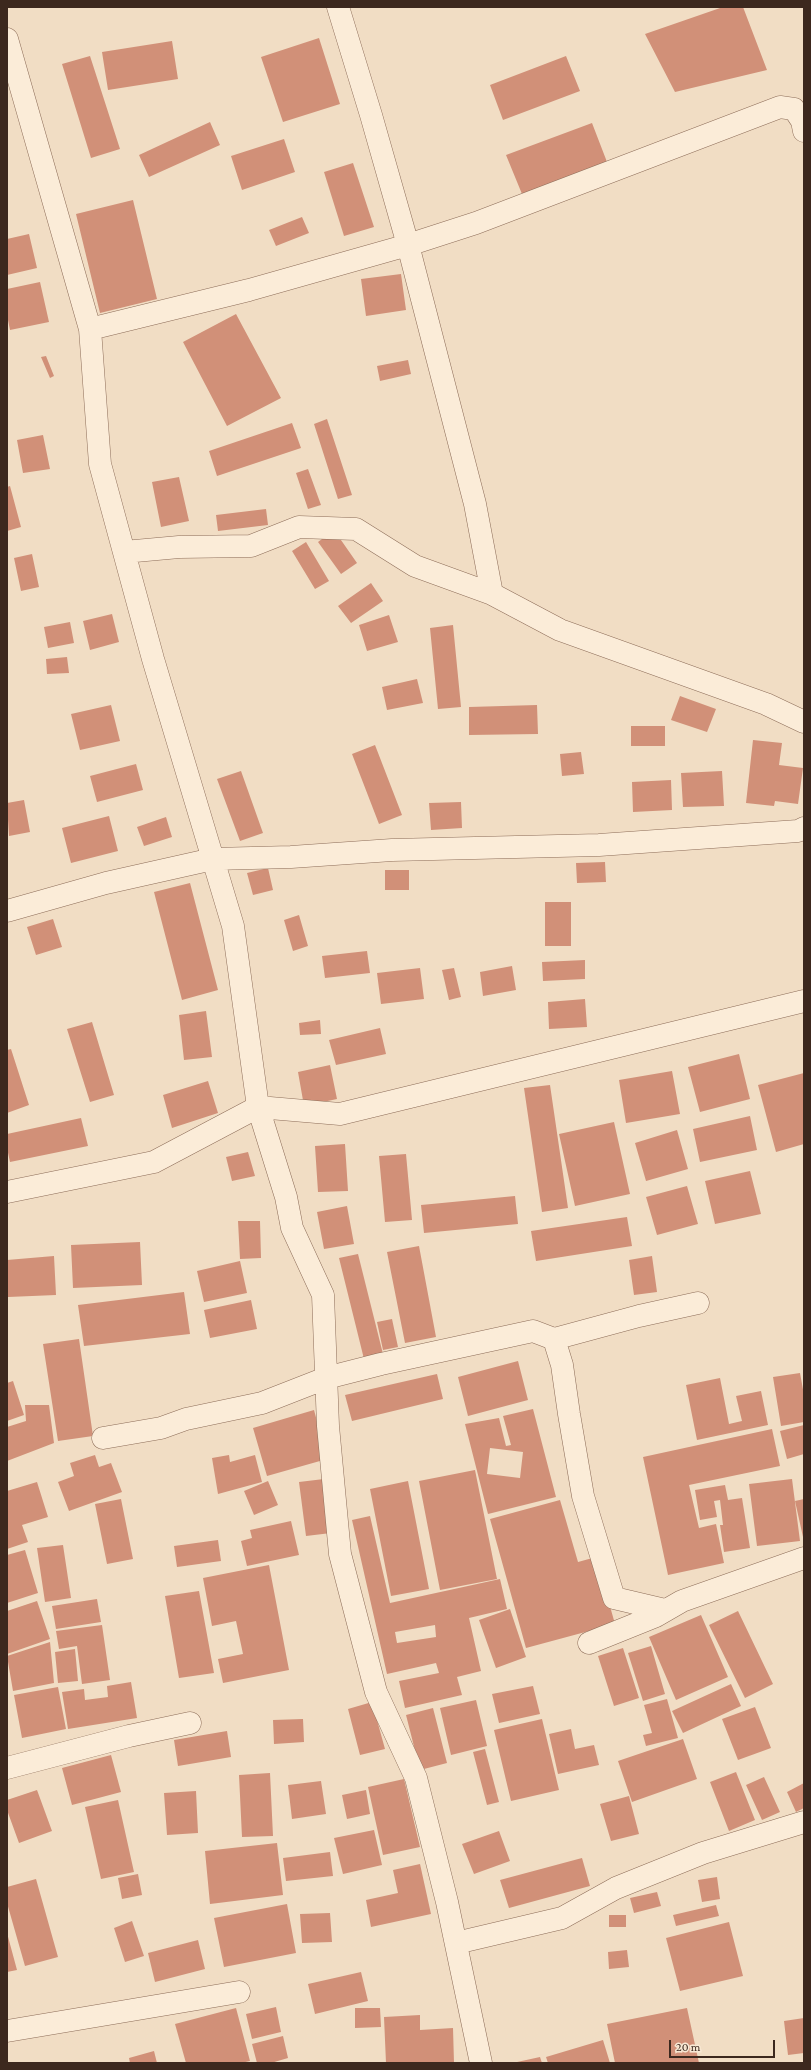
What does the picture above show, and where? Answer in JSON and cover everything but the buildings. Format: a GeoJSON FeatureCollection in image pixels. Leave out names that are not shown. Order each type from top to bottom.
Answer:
{"type":"FeatureCollection","features":[{"type":"Feature","properties":{"kind":"street"},"geometry":{"type":"LineString","coordinates":[[338,7],[408,245],[475,504],[492,594]]}},
{"type":"Feature","properties":{"kind":"street"},"geometry":{"type":"LineString","coordinates":[[7,39],[90,329],[100,464],[153,659],[234,926],[258,1107],[286,1197],[292,1228],[324,1295],[328,1426],[340,1554],[376,1692],[416,1778],[456,1943],[482,2063]]}},
{"type":"Feature","properties":{"kind":"street"},"geometry":{"type":"LineString","coordinates":[[90,329],[249,290],[408,245],[476,223],[780,107],[794,109],[802,121],[804,130]]}},
{"type":"Feature","properties":{"kind":"street"},"geometry":{"type":"LineString","coordinates":[[124,552],[179,547],[251,546],[299,527],[356,529],[415,566],[492,594],[560,630],[766,704],[804,722]]}},
{"type":"Feature","properties":{"kind":"street"},"geometry":{"type":"LineString","coordinates":[[7,911],[106,882],[213,859],[291,857],[392,850],[598,845],[798,831],[804,828]]}},
{"type":"Feature","properties":{"kind":"street"},"geometry":{"type":"LineString","coordinates":[[7,1192],[154,1162],[258,1107],[340,1114],[804,1001]]}},
{"type":"Feature","properties":{"kind":"street"},"geometry":{"type":"LineString","coordinates":[[103,1438],[161,1428],[186,1419],[262,1403],[326,1378],[380,1364],[533,1332],[554,1338],[698,1303]]}},
{"type":"Feature","properties":{"kind":"street"},"geometry":{"type":"LineString","coordinates":[[554,1338],[562,1365],[568,1414],[583,1496],[614,1598],[665,1610]]}},
{"type":"Feature","properties":{"kind":"street"},"geometry":{"type":"LineString","coordinates":[[589,1643],[656,1616],[682,1600],[804,1558]]}},
{"type":"Feature","properties":{"kind":"street"},"geometry":{"type":"LineString","coordinates":[[7,1768],[128,1736],[190,1723]]}},
{"type":"Feature","properties":{"kind":"street"},"geometry":{"type":"LineString","coordinates":[[456,1943],[562,1918],[616,1888],[630,1882],[704,1853],[804,1822]]}},
{"type":"Feature","properties":{"kind":"street"},"geometry":{"type":"LineString","coordinates":[[7,2031],[239,1992]]}}]}
